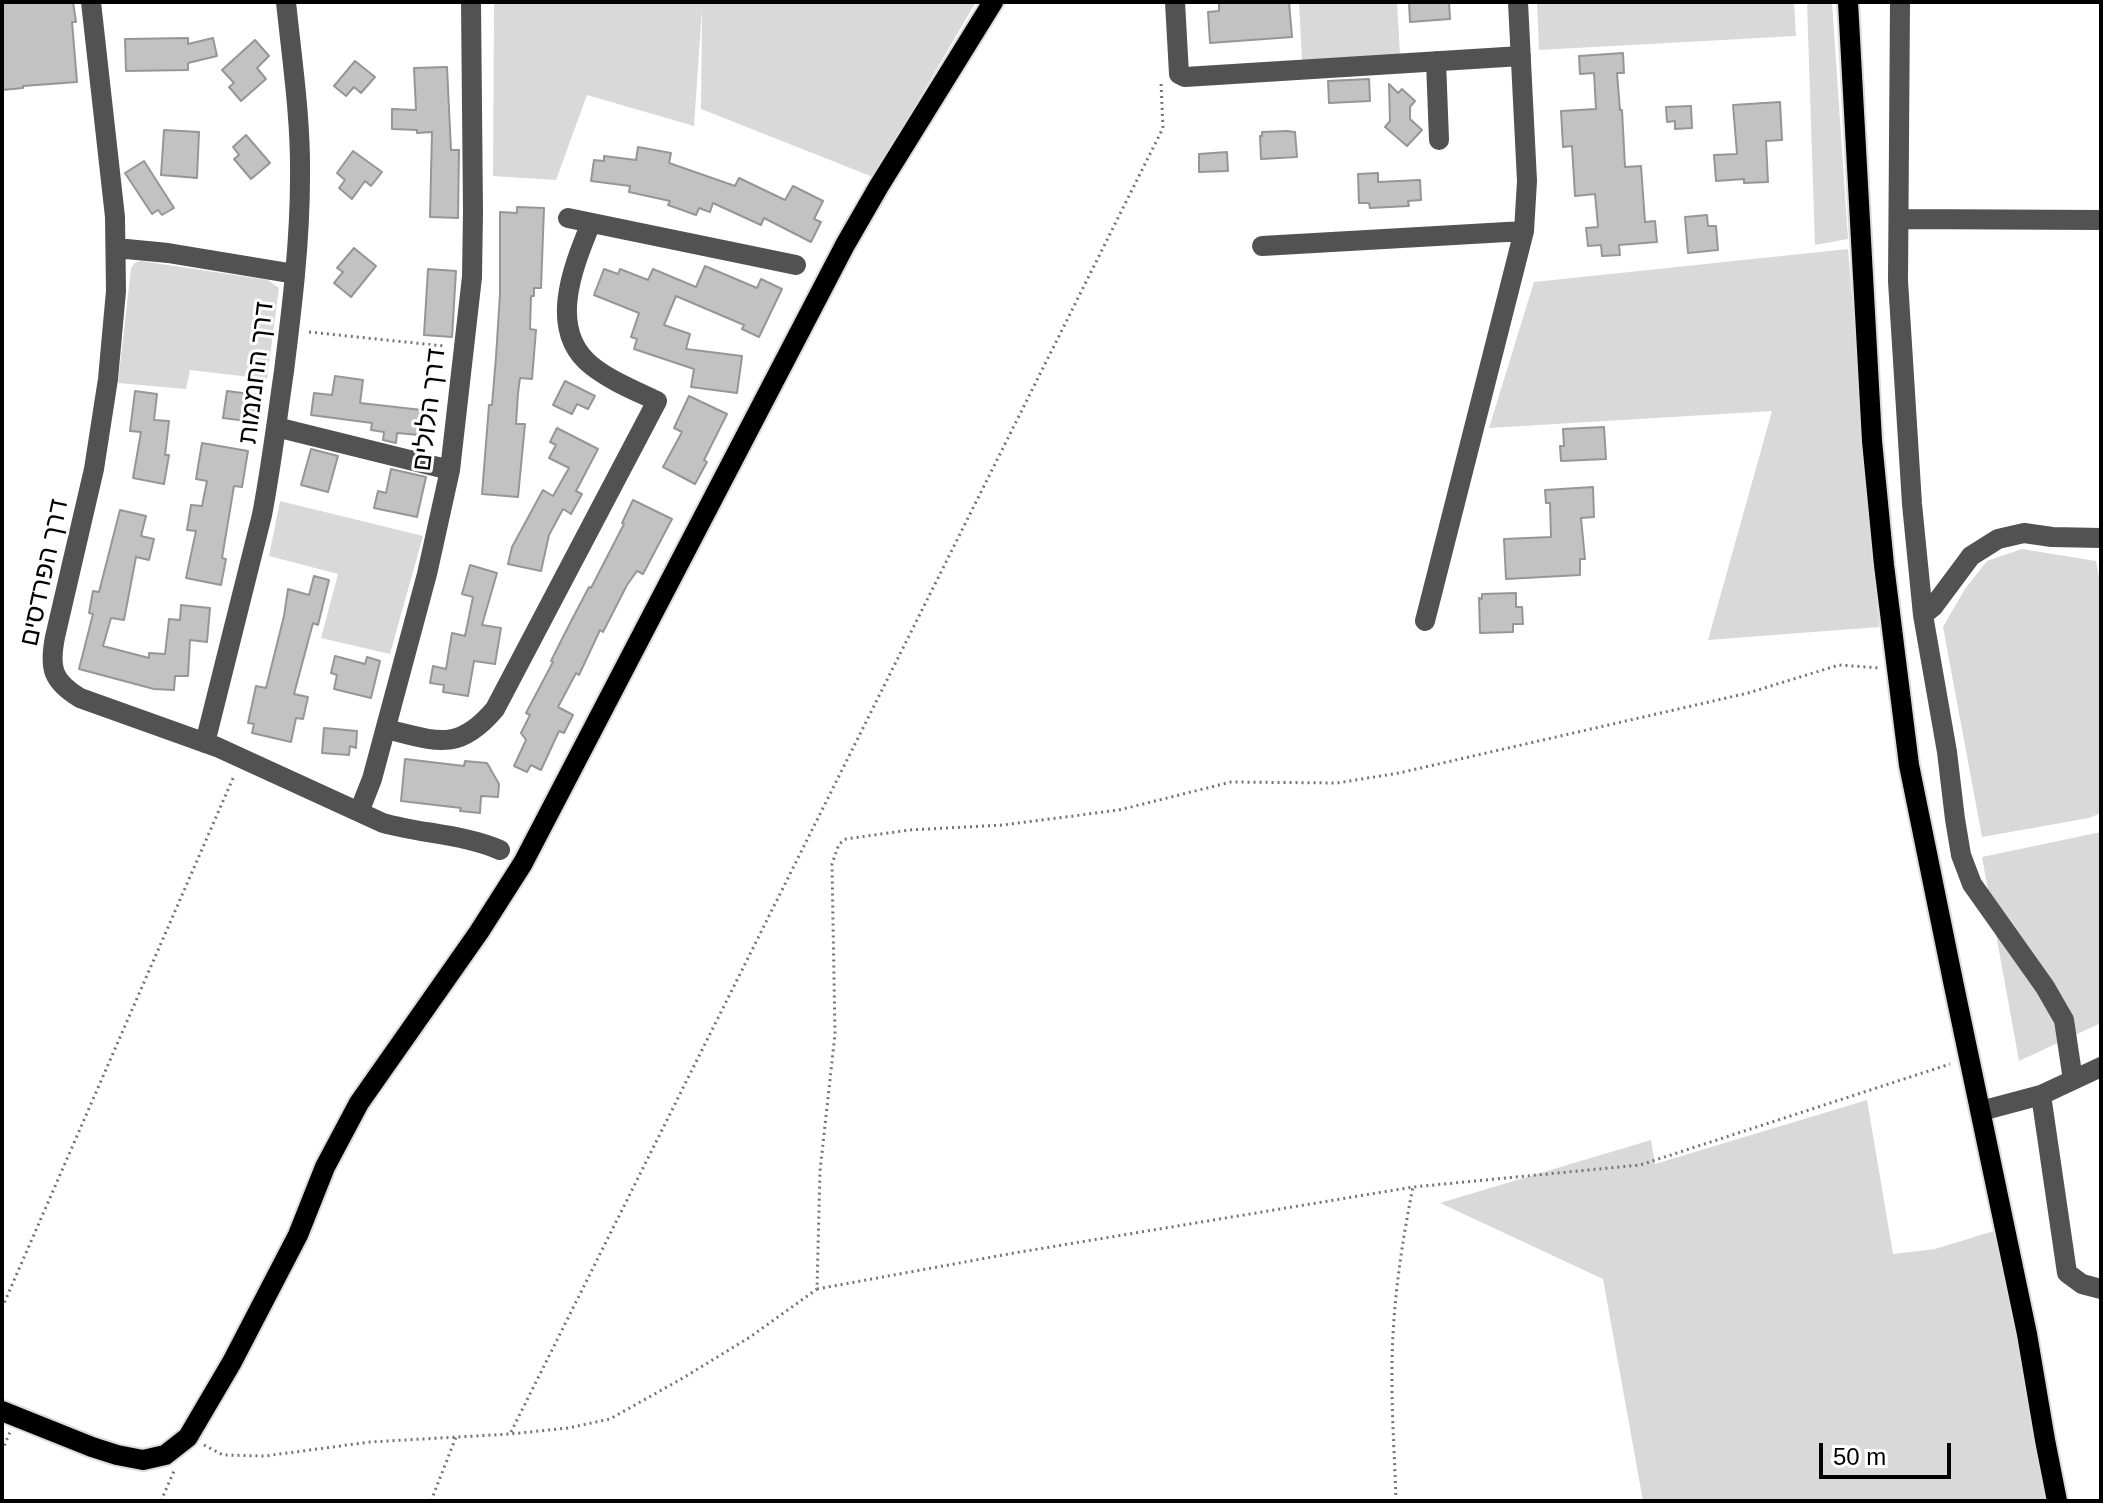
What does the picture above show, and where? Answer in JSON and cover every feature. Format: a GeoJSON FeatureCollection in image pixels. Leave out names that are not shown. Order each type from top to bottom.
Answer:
{"type":"FeatureCollection","features":[{"type":"Feature","properties":{"kind":"main road"},"geometry":{"type":"LineString","coordinates":[[2,1411],[117,1455],[143,1460],[165,1455],[188,1437],[232,1362],[298,1235],[342,1133],[359,1103],[479,932],[523,863],[845,245],[993,2]]}},
{"type":"Feature","properties":{"kind":"main road"},"geometry":{"type":"LineString","coordinates":[[1848,2],[1872,441],[1909,765],[2027,1334],[2057,1501]]}},
{"type":"Feature","properties":{"kind":"street","name":"דרך הפרדסים"},"geometry":{"type":"LineString","coordinates":[[91,2],[110,169],[116,291],[108,379],[94,469],[55,637],[52,663],[55,675],[60,685],[80,698],[242,758],[359,812],[398,827],[466,838],[500,850]]}},
{"type":"Feature","properties":{"kind":"street","name":"דרך החממות"},"geometry":{"type":"LineString","coordinates":[[205,743],[262,515],[289,330],[300,176],[286,2]]}},
{"type":"Feature","properties":{"kind":"street","name":"דרך הלולים"},"geometry":{"type":"LineString","coordinates":[[359,812],[370,787],[386,729],[427,574],[450,470],[472,277],[471,2]]}},
{"type":"Feature","properties":{"kind":"street"},"geometry":{"type":"LineString","coordinates":[[1175,2],[1179,74],[1185,77],[1521,56]]}},
{"type":"Feature","properties":{"kind":"street"},"geometry":{"type":"LineString","coordinates":[[1425,621],[1524,231],[1527,191],[1518,2]]}},
{"type":"Feature","properties":{"kind":"street"},"geometry":{"type":"LineString","coordinates":[[1900,2],[1898,281],[1912,504],[1923,615],[1945,738],[1955,819],[1961,855],[1972,884],[2045,987],[2064,1020],[2073,1080]]}},
{"type":"Feature","properties":{"kind":"street"},"geometry":{"type":"LineString","coordinates":[[1436,61],[1439,140]]}},
{"type":"Feature","properties":{"kind":"street"},"geometry":{"type":"LineString","coordinates":[[568,218],[796,265]]}},
{"type":"Feature","properties":{"kind":"street"},"geometry":{"type":"LineString","coordinates":[[1899,219],[2101,220]]}},
{"type":"Feature","properties":{"kind":"street"},"geometry":{"type":"LineString","coordinates":[[386,729],[432,740],[448,740],[473,732],[495,709],[657,401],[590,365],[576,348],[570,334],[567,305],[573,268],[591,223]]}},
{"type":"Feature","properties":{"kind":"street"},"geometry":{"type":"LineString","coordinates":[[1262,246],[1524,231]]}},
{"type":"Feature","properties":{"kind":"street"},"geometry":{"type":"LineString","coordinates":[[116,248],[168,253],[295,274]]}},
{"type":"Feature","properties":{"kind":"street"},"geometry":{"type":"LineString","coordinates":[[276,427],[450,470]]}},
{"type":"Feature","properties":{"kind":"street"},"geometry":{"type":"LineString","coordinates":[[1923,615],[1933,607],[1971,556],[1998,539],[2024,533],[2101,538]]}},
{"type":"Feature","properties":{"kind":"street"},"geometry":{"type":"LineString","coordinates":[[1981,1111],[2041,1095],[2101,1067]]}},
{"type":"Feature","properties":{"kind":"street"},"geometry":{"type":"LineString","coordinates":[[2041,1095],[2067,1273],[2082,1284],[2101,1289]]}},
{"type":"Feature","properties":{"kind":"path"},"geometry":{"type":"LineString","coordinates":[[510,1434],[1163,128],[1161,81]]}},
{"type":"Feature","properties":{"kind":"path"},"geometry":{"type":"LineString","coordinates":[[289,330],[464,348]]}},
{"type":"Feature","properties":{"kind":"path"},"geometry":{"type":"LineString","coordinates":[[817,1289],[820,1171],[835,1034],[832,864],[839,844],[846,839],[909,830],[1003,825],[1119,810],[1231,782],[1337,783],[1748,693],[1839,665],[1896,669]]}},
{"type":"Feature","properties":{"kind":"path"},"geometry":{"type":"LineString","coordinates":[[2,1308],[242,758]]}},
{"type":"Feature","properties":{"kind":"path"},"geometry":{"type":"LineString","coordinates":[[188,1437],[223,1455],[265,1456],[370,1442],[568,1428],[610,1419],[750,1337],[817,1289],[1413,1187],[1640,1165],[1969,1058]]}},
{"type":"Feature","properties":{"kind":"path"},"geometry":{"type":"LineString","coordinates":[[1396,1501],[1391,1383],[1403,1236],[1413,1187]]}},
{"type":"Feature","properties":{"kind":"path"},"geometry":{"type":"LineString","coordinates":[[431,1501],[456,1437]]}},
{"type":"Feature","properties":{"kind":"shaded area"},"geometry":{"type":"Polygon","coordinates":[[[494,2],[976,2],[873,177],[701,109],[702,9],[694,126],[587,95],[556,180],[493,176],[494,2]]]}},
{"type":"Feature","properties":{"kind":"shaded area"},"geometry":{"type":"Polygon","coordinates":[[[1299,2],[1397,2],[1400,55],[1302,60],[1299,2]]]}},
{"type":"Feature","properties":{"kind":"shaded area"},"geometry":{"type":"Polygon","coordinates":[[[1537,2],[1794,2],[1796,36],[1539,50],[1537,2]]]}},
{"type":"Feature","properties":{"kind":"shaded area"},"geometry":{"type":"Polygon","coordinates":[[[1807,2],[1832,2],[1848,239],[1815,245],[1807,2]]]}},
{"type":"Feature","properties":{"kind":"shaded area"},"geometry":{"type":"Polygon","coordinates":[[[1848,249],[1879,627],[1708,640],[1772,411],[1489,428],[1534,282],[1848,249]]]}},
{"type":"Feature","properties":{"kind":"shaded area"},"geometry":{"type":"Polygon","coordinates":[[[141,261],[268,280],[279,288],[267,379],[190,370],[186,389],[118,383],[131,268],[141,261]]]}},
{"type":"Feature","properties":{"kind":"shaded area"},"geometry":{"type":"Polygon","coordinates":[[[280,501],[423,536],[390,654],[321,638],[338,574],[269,556],[280,501]]]}},
{"type":"Feature","properties":{"kind":"shaded area"},"geometry":{"type":"Polygon","coordinates":[[[2022,549],[2096,561],[2101,589],[2101,813],[2089,818],[1982,837],[1943,627],[1965,589],[1987,561],[2022,549]]]}},
{"type":"Feature","properties":{"kind":"shaded area"},"geometry":{"type":"Polygon","coordinates":[[[2101,832],[2101,1023],[2019,1061],[1982,857],[2101,832]]]}},
{"type":"Feature","properties":{"kind":"shaded area"},"geometry":{"type":"Polygon","coordinates":[[[1867,1100],[1893,1254],[1935,1249],[1997,1230],[2056,1501],[1643,1501],[1603,1279],[1440,1203],[1651,1140],[1655,1164],[1867,1100]]]}},
{"type":"Feature","properties":{"kind":"building"},"geometry":{"type":"Polygon","coordinates":[[[2,2],[73,2],[77,82],[2,90],[2,2]]]}},
{"type":"Feature","properties":{"kind":"building"},"geometry":{"type":"Polygon","coordinates":[[[1219,2],[1289,2],[1292,37],[1210,43],[1208,12],[1219,11],[1219,2]]]}},
{"type":"Feature","properties":{"kind":"building"},"geometry":{"type":"Polygon","coordinates":[[[1409,2],[1449,2],[1450,19],[1410,22],[1409,2]]]}},
{"type":"Feature","properties":{"kind":"building"},"geometry":{"type":"Polygon","coordinates":[[[188,38],[188,44],[213,38],[217,56],[188,63],[188,70],[126,71],[125,39],[188,38]]]}},
{"type":"Feature","properties":{"kind":"building"},"geometry":{"type":"Polygon","coordinates":[[[255,40],[269,56],[257,68],[266,79],[241,101],[229,87],[234,83],[222,70],[255,40]]]}},
{"type":"Feature","properties":{"kind":"building"},"geometry":{"type":"Polygon","coordinates":[[[1623,53],[1624,73],[1617,73],[1625,167],[1641,166],[1645,222],[1655,221],[1657,242],[1619,245],[1620,255],[1602,256],[1601,245],[1588,246],[1586,228],[1598,227],[1595,194],[1575,196],[1572,146],[1563,147],[1561,111],[1596,109],[1594,73],[1580,74],[1579,56],[1623,53]]]}},
{"type":"Feature","properties":{"kind":"building"},"geometry":{"type":"Polygon","coordinates":[[[355,61],[375,77],[361,93],[354,87],[346,96],[334,86],[355,61]]]}},
{"type":"Feature","properties":{"kind":"building"},"geometry":{"type":"Polygon","coordinates":[[[447,67],[451,150],[459,150],[458,218],[430,217],[432,132],[392,129],[392,109],[416,110],[414,68],[447,67]]]}},
{"type":"Feature","properties":{"kind":"building"},"geometry":{"type":"Polygon","coordinates":[[[1369,79],[1370,101],[1329,103],[1328,81],[1369,79]]]}},
{"type":"Feature","properties":{"kind":"building"},"geometry":{"type":"Polygon","coordinates":[[[1389,84],[1398,93],[1402,89],[1415,101],[1410,107],[1410,119],[1422,130],[1407,146],[1385,127],[1390,121],[1389,84]]]}},
{"type":"Feature","properties":{"kind":"building"},"geometry":{"type":"Polygon","coordinates":[[[1780,102],[1782,140],[1766,141],[1768,182],[1744,183],[1744,179],[1716,181],[1714,155],[1737,154],[1733,105],[1780,102]]]}},
{"type":"Feature","properties":{"kind":"building"},"geometry":{"type":"Polygon","coordinates":[[[1691,106],[1692,128],[1675,129],[1675,121],[1667,122],[1666,107],[1691,106]]]}},
{"type":"Feature","properties":{"kind":"building"},"geometry":{"type":"Polygon","coordinates":[[[164,130],[199,132],[197,178],[161,175],[164,130]]]}},
{"type":"Feature","properties":{"kind":"building"},"geometry":{"type":"Polygon","coordinates":[[[1262,132],[1295,132],[1297,157],[1261,159],[1262,132]]]}},
{"type":"Feature","properties":{"kind":"building"},"geometry":{"type":"Polygon","coordinates":[[[246,135],[270,163],[251,179],[234,159],[239,155],[233,147],[246,135]]]}},
{"type":"Feature","properties":{"kind":"building"},"geometry":{"type":"Polygon","coordinates":[[[638,147],[671,153],[669,163],[735,186],[739,178],[785,200],[793,186],[823,201],[814,219],[821,222],[811,242],[764,218],[761,225],[713,203],[710,212],[699,208],[696,215],[668,205],[670,201],[629,192],[630,186],[591,181],[594,160],[604,161],[604,156],[636,160],[638,147]]]}},
{"type":"Feature","properties":{"kind":"building"},"geometry":{"type":"Polygon","coordinates":[[[353,151],[382,172],[371,186],[365,181],[352,199],[339,188],[345,180],[337,173],[353,151]]]}},
{"type":"Feature","properties":{"kind":"building"},"geometry":{"type":"Polygon","coordinates":[[[1227,152],[1228,171],[1199,172],[1199,154],[1227,152]]]}},
{"type":"Feature","properties":{"kind":"building"},"geometry":{"type":"Polygon","coordinates":[[[144,161],[174,208],[162,215],[158,210],[152,214],[125,173],[144,161]]]}},
{"type":"Feature","properties":{"kind":"building"},"geometry":{"type":"Polygon","coordinates":[[[1378,173],[1378,182],[1420,180],[1421,200],[1408,201],[1409,206],[1370,208],[1369,203],[1359,203],[1358,174],[1378,173]]]}},
{"type":"Feature","properties":{"kind":"building"},"geometry":{"type":"Polygon","coordinates":[[[517,207],[544,208],[541,288],[534,288],[534,296],[531,296],[530,329],[536,330],[532,379],[520,378],[518,393],[516,424],[525,424],[518,497],[482,494],[496,357],[500,212],[517,213],[517,207]]]}},
{"type":"Feature","properties":{"kind":"building"},"geometry":{"type":"Polygon","coordinates":[[[1707,215],[1708,226],[1716,226],[1718,250],[1688,253],[1685,217],[1707,215]]]}},
{"type":"Feature","properties":{"kind":"building"},"geometry":{"type":"Polygon","coordinates":[[[354,248],[376,266],[351,297],[334,283],[343,272],[337,268],[354,248]]]}},
{"type":"Feature","properties":{"kind":"building"},"geometry":{"type":"Polygon","coordinates":[[[705,266],[757,288],[761,279],[782,289],[759,337],[742,329],[744,325],[676,296],[664,325],[690,334],[686,349],[742,356],[737,393],[691,387],[694,369],[634,349],[637,339],[631,337],[639,313],[594,295],[604,269],[618,274],[620,269],[648,280],[653,269],[696,287],[705,266]]]}},
{"type":"Feature","properties":{"kind":"building"},"geometry":{"type":"Polygon","coordinates":[[[428,269],[456,271],[452,337],[424,335],[428,269]]]}},
{"type":"Feature","properties":{"kind":"building"},"geometry":{"type":"Polygon","coordinates":[[[335,376],[363,380],[360,403],[422,410],[419,435],[397,433],[396,443],[383,440],[384,432],[371,430],[372,423],[311,415],[314,393],[332,395],[335,376]]]}},
{"type":"Feature","properties":{"kind":"building"},"geometry":{"type":"Polygon","coordinates":[[[565,381],[595,396],[588,409],[577,404],[572,414],[553,405],[565,381]]]}},
{"type":"Feature","properties":{"kind":"building"},"geometry":{"type":"Polygon","coordinates":[[[135,391],[157,394],[154,420],[169,421],[165,455],[169,455],[164,484],[133,478],[141,432],[130,431],[135,391]]]}},
{"type":"Feature","properties":{"kind":"building"},"geometry":{"type":"Polygon","coordinates":[[[227,391],[258,395],[255,422],[223,418],[227,391]]]}},
{"type":"Feature","properties":{"kind":"building"},"geometry":{"type":"Polygon","coordinates":[[[689,396],[727,414],[695,484],[663,467],[682,432],[674,428],[689,396]]]}},
{"type":"Feature","properties":{"kind":"building"},"geometry":{"type":"Polygon","coordinates":[[[1604,427],[1606,459],[1561,461],[1563,429],[1604,427]]]}},
{"type":"Feature","properties":{"kind":"building"},"geometry":{"type":"Polygon","coordinates":[[[557,428],[598,449],[576,491],[582,494],[571,514],[563,509],[549,535],[541,571],[508,564],[512,547],[543,490],[553,496],[569,468],[549,458],[556,445],[550,442],[557,428]]]}},
{"type":"Feature","properties":{"kind":"building"},"geometry":{"type":"Polygon","coordinates":[[[202,443],[248,451],[242,487],[234,486],[222,558],[226,559],[221,585],[186,578],[196,531],[187,530],[191,505],[202,506],[207,481],[196,479],[202,443]]]}},
{"type":"Feature","properties":{"kind":"building"},"geometry":{"type":"Polygon","coordinates":[[[311,449],[338,456],[328,492],[301,485],[311,449]]]}},
{"type":"Feature","properties":{"kind":"building"},"geometry":{"type":"Polygon","coordinates":[[[391,469],[426,477],[417,517],[374,508],[378,491],[386,493],[391,469]]]}},
{"type":"Feature","properties":{"kind":"building"},"geometry":{"type":"Polygon","coordinates":[[[1593,487],[1594,517],[1581,518],[1585,559],[1580,559],[1580,575],[1506,579],[1504,539],[1551,537],[1550,503],[1546,503],[1545,490],[1593,487]]]}},
{"type":"Feature","properties":{"kind":"building"},"geometry":{"type":"Polygon","coordinates":[[[633,500],[672,519],[643,574],[637,571],[627,585],[603,632],[600,630],[579,675],[576,673],[558,707],[573,715],[564,733],[559,731],[541,770],[531,765],[527,772],[514,766],[526,740],[521,733],[530,715],[526,713],[624,524],[633,500]]]}},
{"type":"Feature","properties":{"kind":"building"},"geometry":{"type":"Polygon","coordinates":[[[120,510],[146,516],[141,536],[154,539],[149,560],[136,557],[124,620],[111,618],[103,646],[149,658],[149,653],[165,654],[169,619],[180,620],[181,605],[210,608],[207,642],[190,640],[188,676],[175,676],[174,690],[154,689],[79,669],[93,614],[89,613],[93,591],[99,592],[120,510]]]}},
{"type":"Feature","properties":{"kind":"building"},"geometry":{"type":"Polygon","coordinates":[[[470,565],[497,573],[482,625],[501,628],[495,664],[474,661],[468,696],[443,692],[444,685],[430,683],[433,666],[446,669],[452,633],[465,636],[473,597],[462,594],[470,565]]]}},
{"type":"Feature","properties":{"kind":"building"},"geometry":{"type":"Polygon","coordinates":[[[314,576],[329,580],[318,625],[313,623],[294,694],[308,697],[303,719],[296,718],[291,742],[252,733],[254,724],[248,723],[256,686],[266,688],[288,589],[309,595],[314,576]]]}},
{"type":"Feature","properties":{"kind":"building"},"geometry":{"type":"Polygon","coordinates":[[[1516,593],[1516,607],[1522,607],[1523,624],[1513,624],[1513,632],[1480,633],[1479,598],[1482,599],[1482,594],[1516,593]]]}},
{"type":"Feature","properties":{"kind":"building"},"geometry":{"type":"Polygon","coordinates":[[[335,656],[365,664],[367,657],[380,661],[371,698],[334,689],[337,675],[331,673],[335,656]]]}},
{"type":"Feature","properties":{"kind":"building"},"geometry":{"type":"Polygon","coordinates":[[[324,728],[357,731],[356,748],[350,746],[349,755],[322,753],[324,728]]]}},
{"type":"Feature","properties":{"kind":"building"},"geometry":{"type":"Polygon","coordinates":[[[405,759],[464,766],[465,761],[487,763],[499,784],[498,797],[481,796],[480,813],[401,801],[405,759]]]}}]}
